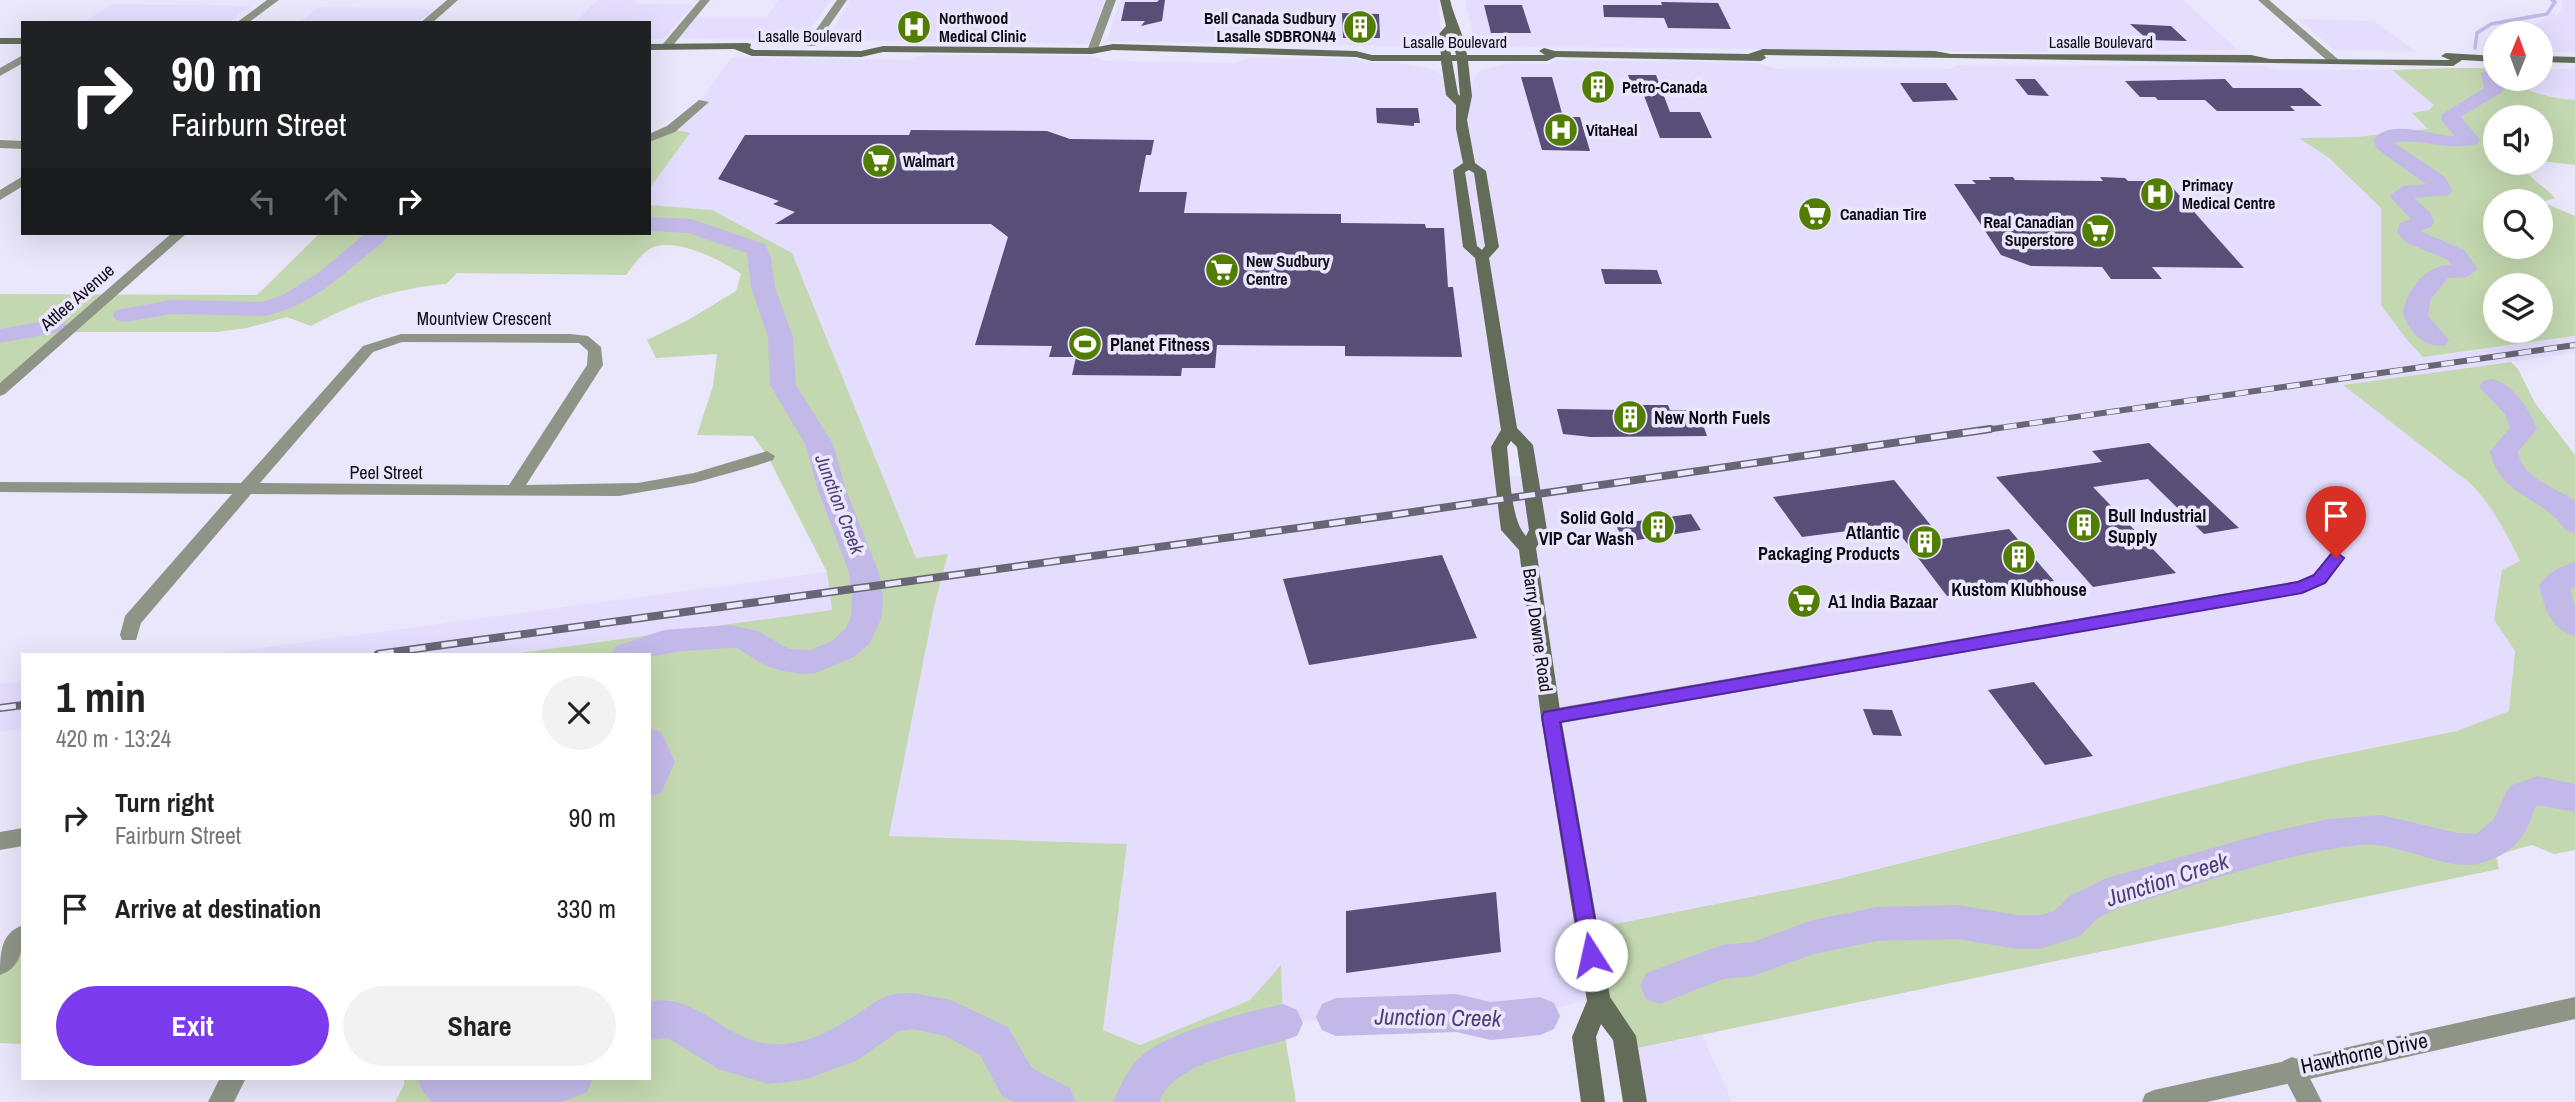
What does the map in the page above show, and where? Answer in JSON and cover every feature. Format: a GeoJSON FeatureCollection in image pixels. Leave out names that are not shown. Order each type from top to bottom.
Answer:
{"type":"FeatureCollection","features":[{"type":"Feature","properties":{"kind":"main road","name":"Barry Downe Road"},"geometry":{"type":"LineString","coordinates":[[1445,0],[1451,27],[1459,35],[1468,165]]}},
{"type":"Feature","properties":{"kind":"main road","name":"Barry Downe Road"},"geometry":{"type":"LineString","coordinates":[[1451,27],[1443,35],[1452,95],[1463,97]]}},
{"type":"Feature","properties":{"kind":"main road"},"geometry":{"type":"LineString","coordinates":[[0,41],[21,41]]}},
{"type":"Feature","properties":{"kind":"main road","name":"Lasalle Boulevard"},"geometry":{"type":"LineString","coordinates":[[651,47],[738,47],[760,43],[869,44],[883,49]]}},
{"type":"Feature","properties":{"kind":"main road","name":"Lasalle Boulevard"},"geometry":{"type":"LineString","coordinates":[[738,47],[752,52],[784,53],[861,54],[883,49],[1092,51],[1108,56],[1236,58],[1250,52],[1356,54],[1372,58],[1445,54]]}},
{"type":"Feature","properties":{"kind":"main road","name":"Lasalle Boulevard"},"geometry":{"type":"LineString","coordinates":[[1356,54],[1372,50],[1445,54],[1545,51],[1554,54],[1752,56],[1775,61],[1942,62],[1951,57],[2251,58],[2270,62],[2452,63],[2457,59]]}},
{"type":"Feature","properties":{"kind":"main road","name":"Lasalle Boulevard"},"geometry":{"type":"LineString","coordinates":[[2251,58],[2259,53],[2442,55],[2457,59],[2483,59]]}},
{"type":"Feature","properties":{"kind":"main road","name":"Lasalle Boulevard"},"geometry":{"type":"LineString","coordinates":[[1461,54],[1512,58],[1547,58],[1554,54]]}},
{"type":"Feature","properties":{"kind":"main road"},"geometry":{"type":"LineString","coordinates":[[1401,58],[1425,61],[1448,71]]}},
{"type":"Feature","properties":{"kind":"main road"},"geometry":{"type":"LineString","coordinates":[[1463,97],[1477,67],[1512,58]]}},
{"type":"Feature","properties":{"kind":"main road"},"geometry":{"type":"LineString","coordinates":[[2553,59],[2575,60]]}},
{"type":"Feature","properties":{"kind":"main road","name":"Barry Downe Road"},"geometry":{"type":"LineString","coordinates":[[1468,165],[1459,170],[1470,247],[1482,257],[1509,429],[1525,444],[1535,506],[1538,530],[1527,548]]}},
{"type":"Feature","properties":{"kind":"main road","name":"Barry Downe Road"},"geometry":{"type":"LineString","coordinates":[[1468,165],[1480,171],[1492,247],[1482,257]]}},
{"type":"Feature","properties":{"kind":"main road","name":"Barry Downe Road"},"geometry":{"type":"LineString","coordinates":[[1509,429],[1499,447],[1505,498],[1510,530],[1527,548],[1550,717],[1598,1001],[1624,1036],[1635,1102]]}},
{"type":"Feature","properties":{"kind":"main road"},"geometry":{"type":"LineString","coordinates":[[1593,1102],[1584,1037],[1598,1001]]}},
{"type":"Feature","properties":{"kind":"street"},"geometry":{"type":"LineString","coordinates":[[244,21],[274,0]]}},
{"type":"Feature","properties":{"kind":"street"},"geometry":{"type":"LineString","coordinates":[[427,21],[453,0]]}},
{"type":"Feature","properties":{"kind":"street"},"geometry":{"type":"LineString","coordinates":[[666,47],[705,0]]}},
{"type":"Feature","properties":{"kind":"street"},"geometry":{"type":"LineString","coordinates":[[811,44],[842,0]]}},
{"type":"Feature","properties":{"kind":"street"},"geometry":{"type":"LineString","coordinates":[[1092,51],[1111,0]]}},
{"type":"Feature","properties":{"kind":"street"},"geometry":{"type":"LineString","coordinates":[[2263,0],[2335,62]]}},
{"type":"Feature","properties":{"kind":"street"},"geometry":{"type":"LineString","coordinates":[[0,73],[21,59]]}},
{"type":"Feature","properties":{"kind":"street"},"geometry":{"type":"LineString","coordinates":[[651,137],[671,129],[703,102]]}},
{"type":"Feature","properties":{"kind":"street"},"geometry":{"type":"LineString","coordinates":[[0,144],[21,145]]}},
{"type":"Feature","properties":{"kind":"street"},"geometry":{"type":"LineString","coordinates":[[0,196],[21,181]]}},
{"type":"Feature","properties":{"kind":"street","name":"Attlee Avenue"},"geometry":{"type":"LineString","coordinates":[[0,391],[178,235]]}},
{"type":"Feature","properties":{"kind":"street","name":"Mountview Crescent"},"geometry":{"type":"LineString","coordinates":[[129,635],[132,621],[243,490],[369,349],[401,338],[419,336],[583,339],[596,350],[595,365],[513,492]]}},
{"type":"Feature","properties":{"kind":"street","name":"Peel Street"},"geometry":{"type":"LineString","coordinates":[[0,487],[586,492],[657,487],[767,456]]}},
{"type":"Feature","properties":{"kind":"street"},"geometry":{"type":"LineString","coordinates":[[1550,717],[2302,587],[2319,579],[2336,558]]}},
{"type":"Feature","properties":{"kind":"street"},"geometry":{"type":"LineString","coordinates":[[0,841],[21,837]]}},
{"type":"Feature","properties":{"kind":"street"},"geometry":{"type":"LineString","coordinates":[[0,965],[21,938]]}},
{"type":"Feature","properties":{"kind":"street","name":"Hawthorne Drive"},"geometry":{"type":"LineString","coordinates":[[2154,1102],[2292,1069],[2573,1010]]}},
{"type":"Feature","properties":{"kind":"street"},"geometry":{"type":"LineString","coordinates":[[2292,1069],[2309,1102]]}},
{"type":"Feature","properties":{"kind":"street"},"geometry":{"type":"LineString","coordinates":[[220,1102],[233,1080]]}},
{"type":"Feature","properties":{"kind":"shaded area"},"geometry":{"type":"Polygon","coordinates":[[[597,0],[636,0],[634,4],[693,4],[663,39],[651,39],[651,21],[577,21],[597,0]]]}},
{"type":"Feature","properties":{"kind":"shaded area"},"geometry":{"type":"Polygon","coordinates":[[[779,0],[831,0],[803,39],[680,38],[697,17],[766,17],[779,0]]]}},
{"type":"Feature","properties":{"kind":"shaded area"},"geometry":{"type":"Polygon","coordinates":[[[851,0],[1104,0],[1092,41],[1087,44],[827,40],[851,0]]]}},
{"type":"Feature","properties":{"kind":"shaded area"},"geometry":{"type":"Polygon","coordinates":[[[1120,0],[1439,0],[1441,47],[1107,41],[1120,0]]]}},
{"type":"Feature","properties":{"kind":"shaded area"},"geometry":{"type":"Polygon","coordinates":[[[1465,0],[2183,0],[2238,50],[2021,52],[1490,46],[1475,42],[1465,0]]]}},
{"type":"Feature","properties":{"kind":"shaded area"},"geometry":{"type":"Polygon","coordinates":[[[2563,0],[2575,0],[2575,52],[2553,52],[2553,21],[2542,21],[2546,16],[2560,13],[2563,0]]]}},
{"type":"Feature","properties":{"kind":"shaded area"},"geometry":{"type":"Polygon","coordinates":[[[112,4],[251,6],[230,21],[85,21],[112,4]]]}},
{"type":"Feature","properties":{"kind":"shaded area"},"geometry":{"type":"Polygon","coordinates":[[[319,7],[435,9],[420,21],[301,21],[319,7]]]}},
{"type":"Feature","properties":{"kind":"shaded area"},"geometry":{"type":"Polygon","coordinates":[[[2298,19],[2374,21],[2415,51],[2335,50],[2298,19]]]}},
{"type":"Feature","properties":{"kind":"shaded area"},"geometry":{"type":"Polygon","coordinates":[[[924,55],[1091,56],[1106,61],[1235,63],[1250,58],[1354,59],[1432,69],[1448,79],[1450,100],[1459,108],[1468,100],[1475,76],[1481,70],[1512,63],[1549,64],[1556,60],[1756,63],[1779,69],[1949,69],[1958,65],[2259,66],[2279,70],[2392,70],[2434,105],[2430,110],[2429,129],[2356,137],[2300,138],[2328,158],[2381,208],[2381,305],[2423,357],[2524,343],[2553,343],[2553,339],[2575,336],[2575,353],[2344,385],[2471,484],[2489,503],[2506,533],[2520,562],[2494,619],[2515,651],[2509,711],[2457,731],[2308,761],[1822,883],[1585,930],[1596,998],[1527,1015],[1490,1022],[1456,1014],[1421,1014],[1336,1018],[1283,1024],[1281,966],[1250,1000],[1140,1045],[1103,1030],[1127,844],[889,836],[934,607],[948,555],[916,558],[792,253],[651,206],[651,186],[689,133],[672,129],[694,109],[732,57],[909,60],[924,55]],[[1508,429],[1501,478],[1531,474],[1526,444],[1508,429]]]}},
{"type":"Feature","properties":{"kind":"shaded area"},"geometry":{"type":"Polygon","coordinates":[[[2553,69],[2575,69],[2575,100],[2553,99],[2531,91],[2553,91],[2553,69]]]}},
{"type":"Feature","properties":{"kind":"shaded area"},"geometry":{"type":"Polygon","coordinates":[[[827,572],[832,610],[519,653],[223,653],[827,572]]]}},
{"type":"Feature","properties":{"kind":"shaded area"},"geometry":{"type":"Polygon","coordinates":[[[21,681],[21,728],[0,732],[0,684],[21,681]]]}},
{"type":"Feature","properties":{"kind":"shaded area"},"geometry":{"type":"Polygon","coordinates":[[[1702,1035],[1732,1102],[1637,1102],[1628,1050],[1702,1035]]]}},
{"type":"Feature","properties":{"kind":"green space"},"geometry":{"type":"Polygon","coordinates":[[[2483,68],[2483,91],[2532,91],[2575,100],[2575,165],[2553,162],[2553,105],[2483,105],[2483,175],[2529,175],[2545,189],[2483,189],[2483,259],[2553,259],[2553,207],[2575,216],[2575,336],[2553,339],[2553,273],[2483,273],[2483,343],[2524,343],[2423,357],[2381,305],[2381,208],[2329,158],[2299,138],[2356,137],[2428,129],[2412,113],[2429,110],[2434,105],[2392,70],[2483,68]]]}},
{"type":"Feature","properties":{"kind":"green space"},"geometry":{"type":"Polygon","coordinates":[[[672,129],[690,133],[651,186],[651,138],[672,129]]]}},
{"type":"Feature","properties":{"kind":"green space"},"geometry":{"type":"Polygon","coordinates":[[[651,205],[712,210],[792,253],[916,558],[948,554],[934,607],[889,836],[1127,844],[1103,1030],[1140,1045],[1250,1000],[1281,965],[1283,1024],[1296,1102],[395,1102],[404,1080],[651,1080],[651,653],[519,653],[832,610],[827,572],[767,455],[753,436],[697,435],[713,386],[717,354],[656,358],[647,340],[688,320],[736,291],[741,274],[699,252],[674,245],[653,247],[645,252],[626,275],[457,273],[446,284],[410,289],[376,298],[311,326],[287,317],[247,328],[217,332],[67,332],[0,390],[0,294],[257,295],[318,235],[651,235],[651,205]]]}},
{"type":"Feature","properties":{"kind":"green space"},"geometry":{"type":"Polygon","coordinates":[[[2511,362],[2518,369],[2535,403],[2575,455],[2575,850],[2554,854],[2532,845],[2496,855],[2499,869],[1628,1050],[1596,998],[1585,930],[1822,883],[2308,761],[2457,731],[2509,711],[2515,651],[2494,620],[2502,570],[2520,561],[2515,551],[2492,511],[2471,484],[2343,385],[2511,362]]]}},
{"type":"Feature","properties":{"kind":"green space"},"geometry":{"type":"Polygon","coordinates":[[[21,941],[21,1044],[0,1043],[0,968],[21,941]]]}},
{"type":"Feature","properties":{"kind":"building"},"geometry":{"type":"Polygon","coordinates":[[[1165,0],[1162,21],[1141,26],[1145,21],[1121,21],[1125,2],[1165,0]]]}},
{"type":"Feature","properties":{"kind":"building"},"geometry":{"type":"Polygon","coordinates":[[[1661,2],[1718,3],[1731,29],[1668,28],[1664,18],[1604,17],[1603,5],[1662,5],[1661,2]]]}},
{"type":"Feature","properties":{"kind":"building"},"geometry":{"type":"Polygon","coordinates":[[[1484,5],[1522,5],[1531,33],[1491,33],[1484,5]]]}},
{"type":"Feature","properties":{"kind":"building","name":"Bell Canada Sudbury Lasalle SDBRON44"},"geometry":{"type":"Polygon","coordinates":[[[1342,13],[1379,14],[1380,38],[1343,38],[1342,13]]]}},
{"type":"Feature","properties":{"kind":"building"},"geometry":{"type":"Polygon","coordinates":[[[2130,24],[2171,26],[2187,41],[2148,40],[2130,24]]]}},
{"type":"Feature","properties":{"kind":"building"},"geometry":{"type":"Polygon","coordinates":[[[1628,75],[1656,75],[1670,112],[1700,112],[1712,138],[1660,138],[1643,93],[1634,93],[1628,75]]]}},
{"type":"Feature","properties":{"kind":"building"},"geometry":{"type":"Polygon","coordinates":[[[1521,77],[1552,77],[1563,117],[1580,117],[1590,151],[1542,150],[1521,77]]]}},
{"type":"Feature","properties":{"kind":"building"},"geometry":{"type":"Polygon","coordinates":[[[2015,79],[2035,79],[2049,96],[2028,95],[2015,79]]]}},
{"type":"Feature","properties":{"kind":"building"},"geometry":{"type":"Polygon","coordinates":[[[2225,79],[2233,88],[2301,88],[2322,106],[2290,106],[2295,111],[2217,111],[2205,100],[2158,100],[2155,97],[2140,97],[2125,81],[2225,79]]]}},
{"type":"Feature","properties":{"kind":"building"},"geometry":{"type":"Polygon","coordinates":[[[1900,83],[1946,83],[1958,100],[1913,102],[1900,83]]]}},
{"type":"Feature","properties":{"kind":"building"},"geometry":{"type":"Polygon","coordinates":[[[1376,108],[1418,108],[1420,123],[1414,123],[1414,126],[1377,123],[1376,108]]]}},
{"type":"Feature","properties":{"kind":"building","name":"New Sudbury Centre"},"geometry":{"type":"Polygon","coordinates":[[[911,130],[1047,131],[1070,139],[1154,140],[1151,155],[1146,155],[1139,192],[1187,192],[1184,213],[1341,214],[1341,223],[1425,224],[1426,228],[1444,228],[1448,287],[1453,287],[1462,357],[1345,356],[1345,346],[1217,345],[1215,368],[1182,368],[1181,376],[1072,375],[1076,357],[1049,357],[1052,346],[975,345],[1008,237],[991,224],[775,224],[795,212],[773,204],[779,201],[718,179],[745,135],[909,135],[911,130]]]}},
{"type":"Feature","properties":{"kind":"building","name":"Real Canadian Superstore"},"geometry":{"type":"Polygon","coordinates":[[[1989,177],[2103,181],[2100,177],[2125,178],[2128,181],[2150,181],[2154,186],[2171,186],[2244,268],[2152,267],[2162,279],[2111,279],[2102,267],[2031,266],[2001,255],[1954,184],[1976,184],[1972,180],[1991,180],[1989,177]]]}},
{"type":"Feature","properties":{"kind":"building"},"geometry":{"type":"Polygon","coordinates":[[[1601,269],[1657,270],[1662,284],[1605,284],[1601,269]]]}},
{"type":"Feature","properties":{"kind":"building","name":"New North Fuels"},"geometry":{"type":"Polygon","coordinates":[[[1625,405],[1668,405],[1670,410],[1698,410],[1707,436],[1591,437],[1563,434],[1557,409],[1626,410],[1625,405]]]}},
{"type":"Feature","properties":{"kind":"building","name":"Bull Industrial Supply"},"geometry":{"type":"Polygon","coordinates":[[[2149,443],[2239,528],[2204,534],[2148,479],[2093,487],[2176,573],[2093,587],[1996,477],[2102,462],[2092,451],[2149,443]]]}},
{"type":"Feature","properties":{"kind":"building","name":"Atlantic Packaging Products"},"geometry":{"type":"Polygon","coordinates":[[[1894,480],[1942,539],[2009,529],[2054,581],[1947,596],[1893,525],[1802,537],[1773,497],[1894,480]]]}},
{"type":"Feature","properties":{"kind":"building","name":"Solid Gold VIP Car Wash"},"geometry":{"type":"Polygon","coordinates":[[[1691,514],[1701,530],[1625,542],[1615,524],[1691,514]]]}},
{"type":"Feature","properties":{"kind":"building"},"geometry":{"type":"Polygon","coordinates":[[[1442,555],[1477,638],[1309,665],[1283,579],[1442,555]]]}},
{"type":"Feature","properties":{"kind":"building"},"geometry":{"type":"Polygon","coordinates":[[[2034,682],[2093,756],[2045,765],[1988,690],[2034,682]]]}},
{"type":"Feature","properties":{"kind":"building"},"geometry":{"type":"Polygon","coordinates":[[[1863,709],[1892,710],[1902,736],[1873,735],[1863,709]]]}},
{"type":"Feature","properties":{"kind":"building"},"geometry":{"type":"Polygon","coordinates":[[[1496,892],[1501,952],[1346,973],[1346,911],[1496,892]]]}},
{"type":"Feature","properties":{"kind":"waterway","name":"Junction Creek"},"geometry":{"type":"LineString","coordinates":[[2475,48],[2477,33],[2491,24],[2547,14],[2555,2],[2552,0]]}},
{"type":"Feature","properties":{"kind":"waterway","name":"Junction Creek"},"geometry":{"type":"LineString","coordinates":[[2437,340],[2419,322],[2415,311],[2416,304],[2442,271],[2459,272],[2466,269],[2456,255],[2413,237],[2408,232],[2408,228],[2423,222],[2422,217],[2400,196],[2411,191],[2441,190],[2437,182],[2384,145],[2383,140],[2404,135],[2448,142],[2470,140],[2451,120],[2452,114],[2492,91]]}},
{"type":"Feature","properties":{"kind":"waterway","name":"Junction Creek"},"geometry":{"type":"LineString","coordinates":[[629,653],[664,642],[730,636],[746,639],[782,659],[810,662],[843,649],[859,635],[867,617],[868,596],[864,573],[832,490],[819,444],[783,385],[780,374],[780,337],[763,287],[757,249],[691,226],[651,224]]}},
{"type":"Feature","properties":{"kind":"waterway","name":"Junction Creek"},"geometry":{"type":"LineString","coordinates":[[125,315],[171,307],[265,309],[292,300],[326,278],[377,235]]}},
{"type":"Feature","properties":{"kind":"waterway","name":"Junction Creek"},"geometry":{"type":"LineString","coordinates":[[0,336],[55,326]]}},
{"type":"Feature","properties":{"kind":"waterway","name":"Junction Creek"},"geometry":{"type":"LineString","coordinates":[[2492,387],[2517,411],[2524,429],[2504,451],[2511,472],[2566,509],[2575,523]]}},
{"type":"Feature","properties":{"kind":"waterway","name":"Junction Creek"},"geometry":{"type":"LineString","coordinates":[[2575,572],[2554,586],[2561,612],[2575,625]]}},
{"type":"Feature","properties":{"kind":"waterway","name":"Junction Creek"},"geometry":{"type":"LineString","coordinates":[[651,744],[658,762],[651,780]]}},
{"type":"Feature","properties":{"kind":"waterway","name":"Junction Creek"},"geometry":{"type":"LineString","coordinates":[[1660,986],[1722,962],[1753,959],[1813,937],[1877,924],[1958,922],[2017,932],[2040,932],[2066,924],[2084,907],[2107,894],[2265,849],[2329,834],[2371,829],[2458,849],[2482,848],[2507,830],[2519,802],[2525,795],[2546,791],[2575,798]]}},
{"type":"Feature","properties":{"kind":"waterway","name":"Junction Creek"},"geometry":{"type":"LineString","coordinates":[[651,1020],[674,1020],[733,1055],[769,1064],[804,1060],[842,1047],[892,1013],[913,1011],[951,1019],[994,1041],[1017,1082],[1055,1102]]}},
{"type":"Feature","properties":{"kind":"waterway","name":"Junction Creek"},"geometry":{"type":"LineString","coordinates":[[1336,1017],[1456,1013],[1491,1021],[1540,1016]]}},
{"type":"Feature","properties":{"kind":"waterway","name":"Junction Creek"},"geometry":{"type":"LineString","coordinates":[[1134,1102],[1151,1074],[1175,1058],[1233,1036],[1283,1023]]}},
{"type":"Feature","properties":{"kind":"waterway","name":"Junction Creek"},"geometry":{"type":"LineString","coordinates":[[440,1080],[457,1098],[516,1094],[566,1080]]}},
{"type":"Feature","properties":{"kind":"railway"},"geometry":{"type":"LineString","coordinates":[[1978,431],[2575,345]]}},
{"type":"Feature","properties":{"kind":"railway"},"geometry":{"type":"LineString","coordinates":[[385,653],[1385,516],[1990,429]]}},
{"type":"Feature","properties":{"kind":"railway"},"geometry":{"type":"LineString","coordinates":[[0,708],[21,705]]}},
{"type":"Feature","properties":{"kind":"place","name":"Northwood Medical Clinic"},"geometry":{"type":"Point","coordinates":[914,27]}},
{"type":"Feature","properties":{"kind":"place","name":"Bell Canada Sudbury Lasalle SDBRON44"},"geometry":{"type":"Point","coordinates":[1360,27]}},
{"type":"Feature","properties":{"kind":"place","name":"Petro-Canada"},"geometry":{"type":"Point","coordinates":[1598,87]}},
{"type":"Feature","properties":{"kind":"place","name":"VitaHeal"},"geometry":{"type":"Point","coordinates":[1561,130]}},
{"type":"Feature","properties":{"kind":"place","name":"Walmart"},"geometry":{"type":"Point","coordinates":[879,161]}},
{"type":"Feature","properties":{"kind":"place","name":"Primacy Medical Centre"},"geometry":{"type":"Point","coordinates":[2157,194]}},
{"type":"Feature","properties":{"kind":"place","name":"Canadian Tire"},"geometry":{"type":"Point","coordinates":[1815,214]}},
{"type":"Feature","properties":{"kind":"place","name":"Real Canadian Superstore"},"geometry":{"type":"Point","coordinates":[2098,231]}},
{"type":"Feature","properties":{"kind":"place","name":"New Sudbury Centre"},"geometry":{"type":"Point","coordinates":[1222,270]}},
{"type":"Feature","properties":{"kind":"place","name":"Planet Fitness"},"geometry":{"type":"Point","coordinates":[1085,344]}},
{"type":"Feature","properties":{"kind":"place","name":"New North Fuels"},"geometry":{"type":"Point","coordinates":[1630,417]}},
{"type":"Feature","properties":{"kind":"place","name":"Bull Industrial Supply"},"geometry":{"type":"Point","coordinates":[2084,525]}},
{"type":"Feature","properties":{"kind":"place","name":"Solid Gold VIP Car Wash"},"geometry":{"type":"Point","coordinates":[1658,527]}},
{"type":"Feature","properties":{"kind":"place","name":"Atlantic Packaging Products"},"geometry":{"type":"Point","coordinates":[1925,542]}},
{"type":"Feature","properties":{"kind":"place","name":"Kustom Klubhouse"},"geometry":{"type":"Point","coordinates":[2019,557]}},
{"type":"Feature","properties":{"kind":"place","name":"A1 India Bazaar"},"geometry":{"type":"Point","coordinates":[1804,601]}},
{"type":"Feature","properties":{"kind":"route"},"geometry":{"type":"LineString","coordinates":[[1591,955],[1550,717],[2302,587],[2319,579],[2336,558]]}}]}
